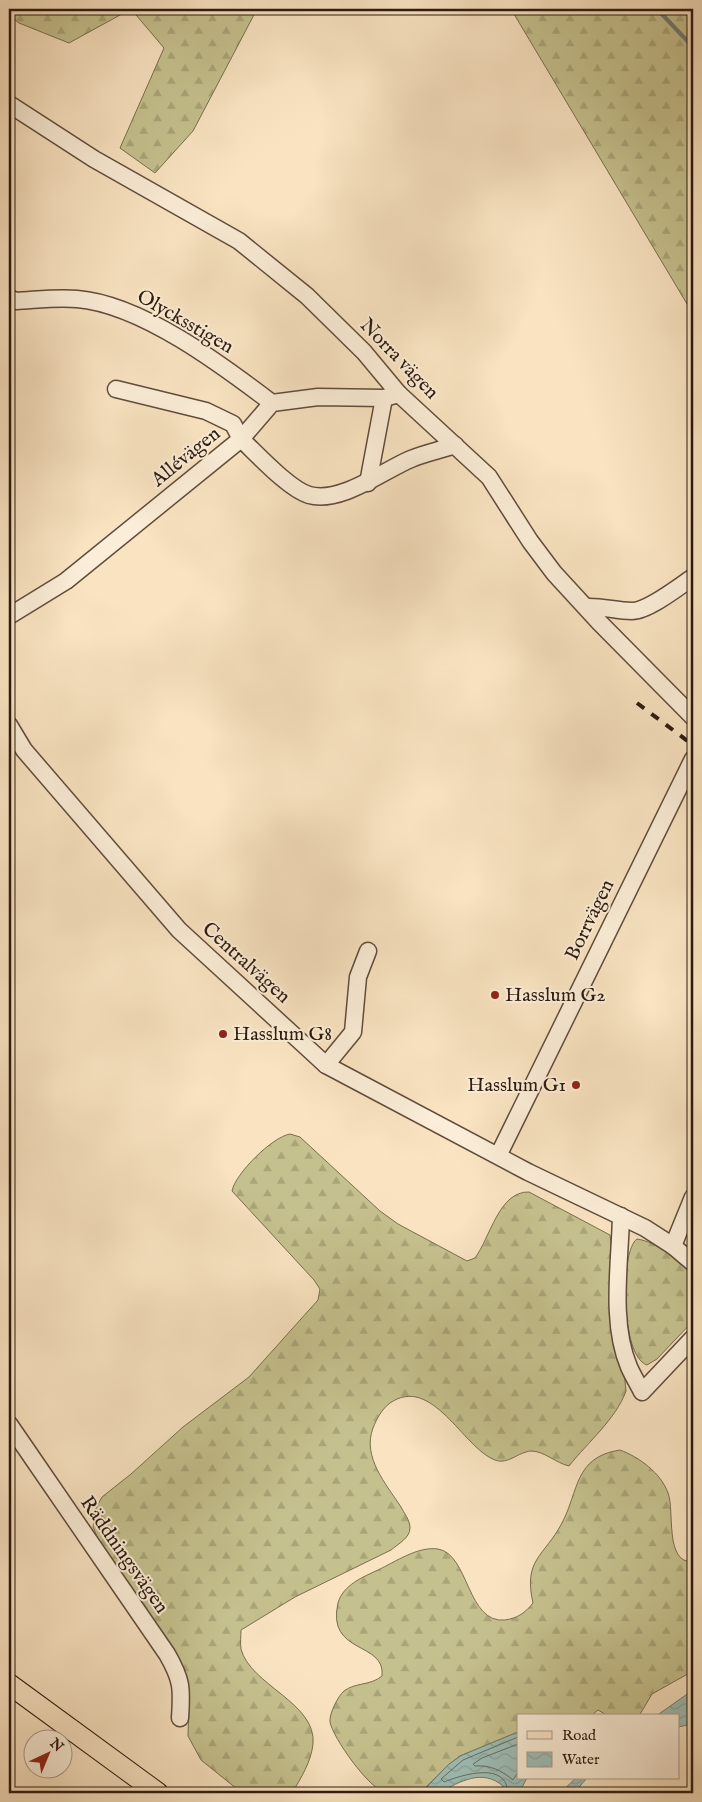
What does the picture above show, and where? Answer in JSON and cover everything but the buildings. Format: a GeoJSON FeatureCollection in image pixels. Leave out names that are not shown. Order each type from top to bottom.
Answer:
{"type":"FeatureCollection","features":[{"type":"Feature","properties":{"kind":"main road"},"geometry":{"type":"LineString","coordinates":[[9,1684],[158,1793]]}},
{"type":"Feature","properties":{"kind":"street","name":"Norra vägen"},"geometry":{"type":"LineString","coordinates":[[9,104],[94,159],[239,242],[307,296],[364,352],[391,396],[455,445],[489,477],[554,573],[693,717]]}},
{"type":"Feature","properties":{"kind":"street","name":"Olycksstigen"},"geometry":{"type":"LineString","coordinates":[[9,298],[16,301],[78,299],[120,308],[177,338],[243,381],[272,403]]}},
{"type":"Feature","properties":{"kind":"street"},"geometry":{"type":"LineString","coordinates":[[116,389],[206,411],[233,424],[241,439],[272,403],[318,397],[391,396],[368,483]]}},
{"type":"Feature","properties":{"kind":"street","name":"Allévägen"},"geometry":{"type":"LineString","coordinates":[[9,616],[66,581],[241,439],[283,478],[309,495],[326,496],[368,483],[411,459],[455,445]]}},
{"type":"Feature","properties":{"kind":"street"},"geometry":{"type":"LineString","coordinates":[[586,608],[604,606],[634,611],[663,598],[693,577]]}},
{"type":"Feature","properties":{"kind":"street","name":"Centralvägen"},"geometry":{"type":"LineString","coordinates":[[9,725],[30,757],[179,930],[326,1065],[499,1154],[528,1172],[621,1216],[673,1246],[693,1263]]}},
{"type":"Feature","properties":{"kind":"street","name":"Borrvägen"},"geometry":{"type":"LineString","coordinates":[[499,1154],[693,759]]}},
{"type":"Feature","properties":{"kind":"street"},"geometry":{"type":"LineString","coordinates":[[326,1065],[353,1032],[358,977],[368,951]]}},
{"type":"Feature","properties":{"kind":"street"},"geometry":{"type":"LineString","coordinates":[[673,1246],[693,1197]]}},
{"type":"Feature","properties":{"kind":"street"},"geometry":{"type":"LineString","coordinates":[[621,1216],[620,1329],[629,1367],[642,1392],[693,1338]]}},
{"type":"Feature","properties":{"kind":"street","name":"Räddningsvägen"},"geometry":{"type":"LineString","coordinates":[[9,1424],[175,1668],[179,1675],[182,1693],[180,1718]]}},
{"type":"Feature","properties":{"kind":"green space"},"geometry":{"type":"Polygon","coordinates":[[[9,9],[131,9],[69,43],[19,23],[9,16],[9,9]]]}},
{"type":"Feature","properties":{"kind":"green space"},"geometry":{"type":"Polygon","coordinates":[[[131,9],[257,9],[193,131],[155,173],[120,148],[164,48],[131,9]]]}},
{"type":"Feature","properties":{"kind":"green space"},"geometry":{"type":"Polygon","coordinates":[[[511,9],[678,9],[693,20],[693,314],[511,9]]]}},
{"type":"Feature","properties":{"kind":"green space"},"geometry":{"type":"Polygon","coordinates":[[[290,1134],[300,1137],[380,1211],[398,1224],[467,1261],[475,1258],[496,1217],[510,1199],[519,1194],[529,1192],[610,1235],[626,1391],[609,1421],[569,1466],[541,1453],[531,1451],[509,1460],[495,1460],[483,1453],[433,1405],[420,1398],[405,1397],[390,1403],[385,1408],[373,1428],[370,1439],[371,1449],[377,1470],[408,1519],[410,1528],[408,1535],[391,1550],[295,1597],[241,1630],[241,1649],[247,1662],[305,1717],[311,1730],[313,1744],[308,1763],[292,1793],[242,1793],[201,1760],[188,1736],[189,1695],[187,1677],[172,1648],[99,1541],[93,1527],[96,1508],[102,1497],[131,1474],[183,1427],[249,1377],[318,1300],[320,1289],[314,1280],[232,1191],[240,1175],[255,1157],[274,1142],[290,1134]]]}},
{"type":"Feature","properties":{"kind":"green space"},"geometry":{"type":"Polygon","coordinates":[[[637,1239],[660,1248],[693,1273],[693,1321],[657,1359],[647,1365],[638,1357],[627,1324],[626,1281],[628,1262],[631,1247],[637,1239]]]}},
{"type":"Feature","properties":{"kind":"green space"},"geometry":{"type":"Polygon","coordinates":[[[620,1450],[635,1457],[655,1472],[668,1493],[674,1545],[678,1554],[684,1560],[693,1562],[693,1671],[652,1694],[640,1714],[605,1714],[598,1710],[593,1714],[517,1714],[517,1732],[460,1756],[448,1765],[420,1793],[394,1794],[386,1793],[379,1789],[370,1782],[353,1762],[338,1739],[330,1722],[334,1705],[344,1691],[382,1676],[381,1665],[375,1657],[348,1640],[340,1631],[337,1620],[338,1603],[344,1591],[360,1579],[407,1555],[423,1550],[438,1549],[448,1554],[456,1563],[475,1601],[483,1611],[492,1618],[505,1620],[517,1616],[533,1603],[531,1577],[533,1567],[562,1523],[580,1477],[594,1460],[605,1454],[620,1450]]]}},
{"type":"Feature","properties":{"kind":"water"},"geometry":{"type":"Polygon","coordinates":[[[693,1690],[693,1724],[680,1727],[680,1714],[659,1714],[693,1690]]]}},
{"type":"Feature","properties":{"kind":"water"},"geometry":{"type":"Polygon","coordinates":[[[517,1732],[517,1780],[526,1780],[519,1793],[499,1793],[503,1786],[487,1778],[479,1777],[463,1781],[438,1793],[421,1793],[448,1765],[460,1756],[517,1732]]]}},
{"type":"Feature","properties":{"kind":"water"},"geometry":{"type":"Polygon","coordinates":[[[574,1780],[585,1780],[574,1793],[560,1793],[574,1780]]]}},
{"type":"Feature","properties":{"kind":"waterway"},"geometry":{"type":"LineString","coordinates":[[657,9],[693,47]]}},
{"type":"Feature","properties":{"kind":"railway"},"geometry":{"type":"LineString","coordinates":[[637,703],[693,745]]}},
{"type":"Feature","properties":{"kind":"place","name":"Hasslum G2"},"geometry":{"type":"Point","coordinates":[495,995]}},
{"type":"Feature","properties":{"kind":"place","name":"Hasslum G8"},"geometry":{"type":"Point","coordinates":[223,1034]}},
{"type":"Feature","properties":{"kind":"place","name":"Hasslum G1"},"geometry":{"type":"Point","coordinates":[576,1085]}}]}
